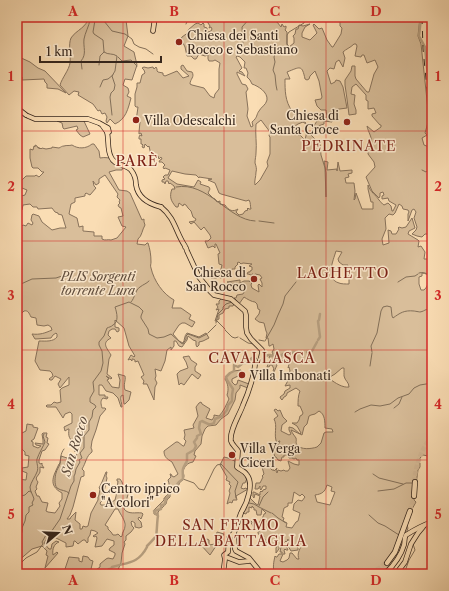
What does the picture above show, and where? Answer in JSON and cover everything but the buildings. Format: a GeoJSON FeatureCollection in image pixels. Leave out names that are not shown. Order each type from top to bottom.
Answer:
{"type":"FeatureCollection","features":[{"type":"Feature","properties":{"kind":"highway"},"geometry":{"type":"LineString","coordinates":[[413,496],[415,482]]}},
{"type":"Feature","properties":{"kind":"highway"},"geometry":{"type":"LineString","coordinates":[[387,563],[393,556],[396,549],[409,511]]}},
{"type":"Feature","properties":{"kind":"highway"},"geometry":{"type":"LineString","coordinates":[[390,557],[396,549]]}},
{"type":"Feature","properties":{"kind":"main road"},"geometry":{"type":"LineString","coordinates":[[153,31],[155,17]]}},
{"type":"Feature","properties":{"kind":"main road"},"geometry":{"type":"LineString","coordinates":[[17,108],[34,119],[84,119],[97,121],[102,125],[107,131],[112,160],[127,167],[133,172],[140,196],[162,209],[174,223],[199,277],[214,295],[231,299],[246,312],[247,333],[261,349],[262,353],[257,360],[243,406],[233,429],[231,440],[232,444],[238,451],[237,467],[247,474],[251,484],[234,535],[235,550],[248,557],[250,562],[262,574]]}},
{"type":"Feature","properties":{"kind":"main road"},"geometry":{"type":"LineString","coordinates":[[385,574],[398,557],[404,544],[405,536],[432,522]]}},
{"type":"Feature","properties":{"kind":"main road"},"geometry":{"type":"LineString","coordinates":[[396,574],[406,560],[410,546],[418,529]]}},
{"type":"Feature","properties":{"kind":"main road"},"geometry":{"type":"LineString","coordinates":[[223,574],[229,538],[234,535]]}},
{"type":"Feature","properties":{"kind":"main road"},"geometry":{"type":"LineString","coordinates":[[226,557],[238,562],[250,562]]}},
{"type":"Feature","properties":{"kind":"green space"},"geometry":{"type":"Polygon","coordinates":[[[88,17],[105,17],[107,20],[109,17],[127,17],[128,36],[124,46],[134,52],[137,65],[132,80],[125,79],[123,85],[128,88],[129,92],[127,96],[131,98],[128,110],[122,119],[115,124],[110,119],[107,123],[105,113],[102,114],[93,104],[78,95],[79,92],[74,91],[69,95],[60,85],[70,63],[71,38],[84,26],[88,17]]]}},
{"type":"Feature","properties":{"kind":"green space"},"geometry":{"type":"Polygon","coordinates":[[[201,17],[267,17],[277,22],[281,27],[282,24],[284,27],[286,26],[285,30],[287,32],[287,45],[289,47],[294,43],[293,36],[299,25],[303,26],[310,24],[305,27],[302,37],[310,40],[317,33],[313,25],[314,24],[319,29],[322,28],[327,40],[333,47],[341,34],[342,28],[340,26],[340,22],[342,17],[420,17],[418,36],[421,44],[429,119],[425,133],[427,135],[422,138],[424,145],[429,147],[432,167],[432,241],[427,234],[422,237],[412,234],[417,227],[414,218],[416,212],[414,209],[412,210],[408,221],[408,210],[403,209],[399,204],[393,215],[389,214],[385,218],[386,229],[382,239],[383,245],[389,243],[388,230],[391,231],[392,234],[396,234],[399,227],[406,227],[412,218],[415,228],[409,231],[408,234],[419,241],[418,247],[421,246],[425,252],[424,259],[430,259],[432,265],[432,275],[422,273],[422,276],[419,277],[419,284],[421,290],[424,290],[428,281],[432,283],[432,456],[429,454],[428,456],[423,455],[420,458],[420,467],[418,470],[414,500],[416,502],[411,511],[407,526],[408,533],[399,555],[389,569],[388,567],[382,572],[384,574],[297,574],[302,571],[301,569],[298,571],[297,569],[296,574],[291,571],[288,574],[275,574],[273,567],[275,556],[277,557],[279,554],[282,554],[282,552],[280,552],[281,547],[286,546],[288,550],[284,550],[285,554],[283,554],[280,561],[283,562],[289,558],[290,553],[299,559],[298,556],[302,546],[298,545],[298,550],[291,551],[288,546],[288,539],[287,542],[286,541],[279,546],[276,553],[276,544],[273,546],[268,544],[261,533],[259,535],[258,532],[260,529],[254,530],[250,521],[253,523],[258,523],[257,528],[264,514],[266,513],[262,509],[261,515],[257,515],[256,510],[254,510],[252,506],[252,508],[249,507],[249,512],[246,514],[243,513],[251,495],[250,498],[258,505],[260,496],[255,494],[254,498],[253,492],[260,495],[261,491],[262,492],[266,489],[266,486],[263,486],[261,490],[260,486],[258,489],[255,489],[256,483],[260,483],[264,474],[262,467],[266,464],[265,465],[274,471],[277,468],[277,473],[278,470],[288,471],[290,468],[288,461],[299,465],[299,460],[296,458],[289,458],[288,455],[284,455],[281,461],[278,460],[272,449],[275,445],[278,445],[280,441],[277,443],[275,437],[276,425],[274,419],[278,416],[274,410],[280,410],[283,417],[287,421],[282,425],[281,431],[289,435],[291,434],[289,427],[293,428],[300,434],[301,433],[297,426],[292,423],[297,423],[303,413],[300,406],[298,406],[298,396],[300,391],[296,388],[287,393],[282,400],[281,399],[280,397],[290,388],[290,385],[285,386],[290,377],[288,376],[290,371],[289,367],[288,368],[290,360],[276,361],[275,363],[277,365],[274,372],[272,365],[267,367],[270,360],[269,357],[272,356],[274,349],[273,344],[269,346],[268,338],[266,338],[267,333],[264,323],[255,319],[260,310],[255,302],[244,297],[239,304],[234,298],[236,298],[237,295],[243,294],[245,286],[239,286],[237,283],[233,284],[237,285],[233,286],[231,285],[232,283],[227,282],[240,280],[240,283],[244,281],[250,282],[250,280],[252,282],[252,288],[259,292],[258,285],[259,284],[262,287],[260,279],[262,278],[260,275],[255,274],[255,278],[253,277],[253,274],[252,276],[247,274],[252,270],[252,267],[249,266],[252,264],[241,264],[239,262],[237,263],[238,264],[235,269],[232,269],[230,276],[226,275],[221,278],[211,278],[221,269],[222,265],[219,264],[218,254],[220,253],[216,244],[215,248],[213,246],[208,248],[205,241],[208,241],[211,238],[204,227],[201,230],[194,222],[191,224],[189,222],[195,221],[196,219],[193,217],[191,211],[186,205],[184,204],[183,206],[179,203],[178,207],[176,207],[173,203],[171,194],[172,189],[175,189],[174,186],[170,183],[169,184],[168,181],[166,181],[165,184],[162,182],[162,180],[165,179],[163,177],[168,175],[170,170],[164,169],[163,167],[165,165],[162,162],[159,162],[162,159],[161,157],[159,159],[158,156],[154,157],[151,155],[149,146],[148,147],[145,144],[144,148],[142,147],[143,145],[141,144],[141,139],[139,139],[140,135],[142,136],[141,133],[139,134],[140,122],[136,121],[138,107],[135,106],[135,94],[137,83],[140,83],[142,75],[145,73],[142,68],[144,67],[153,67],[154,69],[156,67],[158,72],[163,73],[165,76],[177,71],[183,78],[189,76],[181,69],[181,66],[183,65],[187,71],[192,72],[193,74],[190,84],[204,88],[210,96],[214,98],[219,89],[220,63],[215,60],[209,61],[208,55],[205,56],[199,54],[196,59],[191,56],[187,56],[185,47],[180,40],[189,32],[188,30],[198,23],[201,25],[203,23],[204,27],[207,28],[207,30],[204,31],[205,33],[211,31],[211,27],[209,28],[210,26],[207,20],[201,17]],[[356,44],[343,52],[345,58],[343,67],[339,60],[336,62],[334,69],[330,68],[327,71],[331,84],[336,80],[340,81],[343,87],[347,108],[332,110],[332,122],[324,121],[324,124],[313,129],[321,115],[322,118],[327,117],[326,110],[321,110],[317,106],[315,100],[321,99],[322,97],[319,81],[315,71],[307,80],[305,79],[303,71],[300,68],[287,72],[290,79],[285,79],[285,92],[288,103],[292,111],[296,112],[297,117],[306,123],[303,122],[292,128],[305,140],[307,131],[320,144],[321,155],[325,168],[326,197],[326,173],[324,161],[328,162],[327,170],[337,169],[337,171],[338,162],[340,171],[352,170],[352,173],[348,174],[349,177],[345,178],[346,183],[354,183],[354,200],[356,193],[362,209],[373,209],[373,202],[371,202],[368,185],[372,192],[382,204],[384,205],[388,203],[393,211],[396,205],[389,201],[388,198],[382,199],[382,196],[384,195],[383,192],[380,193],[379,198],[372,191],[366,177],[375,167],[374,162],[368,154],[371,144],[371,137],[367,126],[374,132],[381,127],[381,125],[372,116],[372,114],[376,113],[374,108],[368,109],[366,95],[356,84],[352,87],[351,94],[355,95],[354,104],[356,114],[349,115],[345,85],[345,80],[351,71],[352,66],[355,66],[356,79],[367,92],[369,92],[374,74],[378,67],[375,60],[367,63],[364,55],[361,57],[355,56],[356,44]],[[237,56],[236,57],[242,68],[239,71],[245,76],[237,72],[237,74],[242,84],[246,85],[248,89],[246,92],[248,109],[247,116],[251,127],[253,126],[252,122],[258,112],[265,105],[267,97],[262,90],[252,84],[247,77],[248,73],[246,68],[244,68],[245,62],[237,56]],[[261,120],[256,124],[255,185],[260,180],[268,166],[267,162],[270,154],[270,132],[261,120]],[[172,171],[168,178],[177,184],[194,187],[198,180],[201,182],[200,184],[209,187],[210,189],[208,193],[217,202],[220,201],[220,204],[225,205],[228,209],[238,209],[236,212],[239,215],[243,214],[248,210],[248,208],[251,209],[249,200],[246,201],[219,193],[215,183],[208,180],[212,179],[199,178],[196,175],[172,171]],[[336,251],[331,269],[332,278],[340,283],[349,284],[349,275],[345,272],[348,265],[343,265],[338,259],[342,252],[336,251]],[[344,368],[330,377],[330,379],[339,385],[349,387],[344,376],[344,368]],[[319,411],[309,416],[302,435],[291,430],[296,438],[297,445],[301,448],[309,449],[317,447],[321,443],[324,433],[333,432],[332,429],[325,428],[324,416],[319,411]],[[327,485],[324,491],[315,495],[317,502],[330,505],[335,492],[331,491],[332,487],[327,485]],[[294,492],[292,503],[288,503],[288,506],[284,508],[282,517],[284,518],[283,521],[287,523],[286,527],[292,528],[298,521],[300,513],[293,510],[294,504],[298,500],[302,501],[305,497],[302,494],[300,496],[294,492]]]}},
{"type":"Feature","properties":{"kind":"green space"},"geometry":{"type":"Polygon","coordinates":[[[17,56],[45,71],[66,93],[58,89],[47,88],[47,84],[44,79],[22,80],[22,77],[17,75],[17,56]]]}},
{"type":"Feature","properties":{"kind":"green space"},"geometry":{"type":"Polygon","coordinates":[[[83,119],[90,134],[83,137],[76,130],[78,129],[77,126],[64,129],[62,123],[57,121],[83,119]]]}},
{"type":"Feature","properties":{"kind":"green space","name":"PLIS Sorgenti torrente Lura"},"geometry":{"type":"Polygon","coordinates":[[[94,144],[99,151],[100,158],[110,158],[123,166],[122,170],[109,172],[119,190],[130,193],[142,220],[144,219],[145,225],[137,244],[145,245],[148,243],[152,273],[163,291],[174,300],[172,308],[181,308],[191,315],[189,319],[195,322],[192,327],[182,323],[173,334],[183,343],[187,333],[199,337],[206,333],[209,338],[199,342],[197,347],[196,341],[188,336],[182,347],[174,341],[174,346],[171,350],[171,347],[167,350],[161,371],[155,369],[155,379],[157,383],[155,387],[154,400],[147,384],[143,384],[144,381],[141,377],[144,375],[138,361],[135,362],[133,359],[132,361],[130,359],[128,360],[131,355],[134,357],[135,356],[129,346],[124,328],[115,320],[115,327],[119,328],[119,331],[117,332],[115,329],[112,329],[109,331],[108,335],[111,338],[106,342],[106,346],[111,355],[107,374],[112,378],[111,379],[106,376],[109,379],[107,380],[112,387],[119,388],[120,380],[118,374],[125,376],[125,390],[131,392],[129,400],[125,404],[123,395],[121,396],[121,407],[118,398],[113,393],[106,391],[102,385],[99,385],[99,395],[105,395],[105,397],[108,397],[107,399],[103,398],[101,401],[102,408],[106,409],[100,416],[92,441],[92,452],[87,458],[82,469],[84,471],[84,476],[81,477],[73,507],[67,519],[70,519],[76,512],[75,520],[80,524],[80,529],[82,529],[83,526],[88,526],[91,513],[98,500],[99,488],[106,472],[107,478],[102,501],[100,503],[101,505],[112,506],[112,502],[115,500],[116,495],[117,479],[120,479],[122,482],[124,490],[129,485],[130,487],[124,509],[130,513],[143,514],[141,519],[139,517],[138,519],[141,522],[142,527],[135,527],[135,523],[132,521],[131,522],[134,528],[126,536],[121,563],[116,574],[71,574],[65,569],[69,557],[79,558],[79,561],[82,562],[83,556],[88,557],[93,561],[91,569],[93,570],[100,567],[100,564],[106,559],[113,559],[115,553],[109,550],[114,545],[114,541],[107,539],[102,546],[95,547],[97,538],[96,536],[93,536],[98,533],[91,530],[87,543],[85,540],[78,544],[74,541],[73,546],[66,547],[66,543],[52,536],[48,537],[44,543],[49,549],[51,549],[52,544],[56,541],[59,542],[54,547],[53,555],[57,552],[58,553],[45,568],[48,556],[46,555],[47,551],[42,546],[32,549],[17,562],[17,479],[26,480],[27,473],[22,471],[22,468],[28,467],[29,456],[25,455],[25,452],[19,445],[17,432],[22,433],[26,431],[27,424],[38,428],[34,439],[31,441],[33,442],[33,446],[38,448],[41,446],[36,445],[35,443],[43,444],[42,434],[47,433],[47,443],[49,444],[45,450],[42,451],[39,460],[39,463],[42,463],[44,468],[40,467],[40,472],[36,478],[38,482],[36,487],[37,489],[35,491],[42,502],[48,503],[46,511],[48,512],[55,513],[60,506],[59,503],[62,499],[62,493],[54,487],[53,483],[55,472],[60,463],[61,456],[70,460],[76,458],[77,452],[74,451],[77,446],[76,443],[70,438],[69,429],[65,431],[64,427],[72,423],[72,414],[70,412],[65,414],[63,418],[56,407],[46,406],[51,405],[54,402],[61,402],[60,390],[69,385],[69,377],[60,388],[58,384],[61,379],[55,376],[52,380],[50,380],[49,379],[53,376],[52,373],[50,371],[40,370],[35,361],[39,341],[53,340],[57,337],[57,334],[56,333],[53,335],[51,338],[35,339],[32,334],[47,332],[52,330],[51,327],[48,325],[37,325],[36,318],[31,317],[26,311],[21,314],[17,314],[17,228],[20,228],[23,225],[26,226],[28,223],[32,225],[33,223],[31,220],[33,214],[39,216],[42,222],[52,230],[66,228],[62,215],[55,212],[52,208],[38,209],[30,204],[23,205],[22,210],[18,211],[20,216],[18,214],[17,204],[21,198],[18,197],[25,195],[27,190],[17,186],[17,184],[26,176],[36,175],[39,177],[44,172],[38,168],[32,167],[30,149],[33,150],[35,145],[38,148],[39,147],[39,149],[46,149],[72,145],[82,148],[94,144]],[[105,175],[99,179],[99,183],[96,185],[93,181],[96,188],[90,195],[86,193],[85,196],[75,198],[75,202],[71,204],[69,214],[77,218],[79,227],[83,226],[83,231],[94,232],[94,236],[102,236],[103,240],[111,240],[117,238],[126,227],[122,226],[118,217],[123,216],[121,208],[118,205],[120,200],[117,197],[118,194],[105,175]],[[115,509],[105,525],[113,535],[118,534],[121,537],[125,529],[125,524],[118,509],[115,509]]]}},
{"type":"Feature","properties":{"kind":"green space"},"geometry":{"type":"Polygon","coordinates":[[[222,298],[228,299],[234,304],[233,306],[229,306],[229,308],[225,309],[223,313],[219,315],[219,319],[215,321],[219,309],[216,310],[218,307],[216,304],[219,304],[219,301],[222,298]]]}},
{"type":"Feature","properties":{"kind":"green space"},"geometry":{"type":"Polygon","coordinates":[[[189,356],[191,360],[197,364],[195,371],[201,375],[198,379],[192,374],[184,385],[181,383],[179,385],[177,374],[188,368],[183,357],[189,356]]]}},
{"type":"Feature","properties":{"kind":"green space"},"geometry":{"type":"Polygon","coordinates":[[[241,370],[240,375],[232,379],[232,382],[235,385],[237,384],[238,380],[249,384],[248,388],[240,385],[228,414],[216,425],[208,426],[205,429],[201,444],[195,451],[194,455],[196,456],[193,462],[185,466],[183,471],[183,480],[180,482],[177,489],[170,494],[166,504],[158,512],[158,515],[154,514],[154,510],[164,500],[169,491],[170,487],[168,480],[171,477],[170,474],[174,477],[178,474],[172,462],[165,456],[164,451],[176,442],[184,446],[186,441],[184,439],[184,430],[194,428],[193,425],[198,416],[196,407],[199,403],[201,402],[210,409],[206,418],[212,420],[214,415],[219,416],[224,410],[229,399],[227,395],[228,387],[225,379],[227,375],[234,371],[241,370]]]}},
{"type":"Feature","properties":{"kind":"green space"},"geometry":{"type":"Polygon","coordinates":[[[224,457],[237,462],[237,467],[248,476],[241,488],[248,489],[236,496],[237,500],[233,500],[232,503],[230,502],[227,504],[231,486],[229,484],[230,482],[226,480],[227,477],[220,465],[224,457]]]}},
{"type":"Feature","properties":{"kind":"green space"},"geometry":{"type":"Polygon","coordinates":[[[217,532],[224,534],[210,555],[200,544],[200,541],[207,539],[209,540],[209,545],[215,544],[217,532]]]}},
{"type":"Feature","properties":{"kind":"waterway"},"geometry":{"type":"LineString","coordinates":[[65,17],[66,21]]}},
{"type":"Feature","properties":{"kind":"waterway"},"geometry":{"type":"LineString","coordinates":[[82,69],[81,61],[84,53],[84,39],[90,20],[93,17]]}},
{"type":"Feature","properties":{"kind":"waterway"},"geometry":{"type":"LineString","coordinates":[[95,17],[93,32],[103,40],[104,52],[117,56],[115,71],[112,76],[115,85],[110,97],[112,115]]}},
{"type":"Feature","properties":{"kind":"waterway"},"geometry":{"type":"LineString","coordinates":[[98,17],[104,21],[112,31],[125,34],[132,39],[134,44],[153,54]]}},
{"type":"Feature","properties":{"kind":"waterway"},"geometry":{"type":"LineString","coordinates":[[186,24],[189,17]]}},
{"type":"Feature","properties":{"kind":"waterway"},"geometry":{"type":"LineString","coordinates":[[243,44],[242,27],[251,17]]}},
{"type":"Feature","properties":{"kind":"waterway"},"geometry":{"type":"LineString","coordinates":[[277,90],[273,70],[275,54],[278,51],[290,50],[290,47],[287,44],[287,35],[289,32],[304,23],[305,17]]}},
{"type":"Feature","properties":{"kind":"waterway"},"geometry":{"type":"LineString","coordinates":[[421,17],[419,36],[425,47],[432,117]]}},
{"type":"Feature","properties":{"kind":"waterway"},"geometry":{"type":"LineString","coordinates":[[99,65],[100,56],[104,52]]}},
{"type":"Feature","properties":{"kind":"waterway"},"geometry":{"type":"LineString","coordinates":[[118,57],[122,61],[131,60],[137,66]]}},
{"type":"Feature","properties":{"kind":"waterway"},"geometry":{"type":"LineString","coordinates":[[100,87],[103,80],[108,79],[113,75]]}},
{"type":"Feature","properties":{"kind":"waterway"},"geometry":{"type":"LineString","coordinates":[[422,170],[426,172],[428,170],[432,171]]}},
{"type":"Feature","properties":{"kind":"waterway"},"geometry":{"type":"LineString","coordinates":[[176,187],[187,187],[198,190],[245,219],[255,221]]}},
{"type":"Feature","properties":{"kind":"waterway"},"geometry":{"type":"LineString","coordinates":[[259,221],[274,223]]}},
{"type":"Feature","properties":{"kind":"waterway"},"geometry":{"type":"LineString","coordinates":[[419,273],[432,274]]}},
{"type":"Feature","properties":{"kind":"waterway"},"geometry":{"type":"LineString","coordinates":[[398,282],[406,277],[415,276],[418,274]]}},
{"type":"Feature","properties":{"kind":"waterway"},"geometry":{"type":"LineString","coordinates":[[17,285],[32,279],[56,278],[65,275]]}},
{"type":"Feature","properties":{"kind":"waterway"},"geometry":{"type":"LineString","coordinates":[[131,302],[138,288],[149,281]]}},
{"type":"Feature","properties":{"kind":"waterway"},"geometry":{"type":"LineString","coordinates":[[265,341],[274,325],[285,296],[296,282]]}},
{"type":"Feature","properties":{"kind":"waterway","name":"San Rocco"},"geometry":{"type":"LineString","coordinates":[[17,567],[26,558],[37,552],[43,544],[42,542],[46,535],[51,532],[60,519],[74,481],[76,469],[80,462],[79,460],[82,458],[80,453],[84,448],[84,436],[89,430],[89,422],[92,417],[93,410],[96,407],[90,402],[90,398],[94,391],[93,382],[101,371],[103,363],[102,351],[99,342],[104,336],[107,328],[115,324],[117,320],[115,307],[129,302],[139,307],[143,311],[141,318],[148,329],[149,334],[157,338],[171,334],[183,344],[188,334],[199,338],[207,334]]}},
{"type":"Feature","properties":{"kind":"waterway","name":"San Rocco"},"geometry":{"type":"LineString","coordinates":[[216,323],[218,314],[223,307],[232,302]]}},
{"type":"Feature","properties":{"kind":"waterway"},"geometry":{"type":"LineString","coordinates":[[372,352],[371,346],[377,333],[383,307],[391,307],[393,318],[405,311],[420,312],[427,309],[432,311]]}},
{"type":"Feature","properties":{"kind":"waterway"},"geometry":{"type":"LineString","coordinates":[[319,320],[320,314]]}},
{"type":"Feature","properties":{"kind":"waterway"},"geometry":{"type":"LineString","coordinates":[[217,321],[225,329]]}},
{"type":"Feature","properties":{"kind":"waterway"},"geometry":{"type":"LineString","coordinates":[[318,321],[320,337],[318,340]]}},
{"type":"Feature","properties":{"kind":"waterway","name":"San Rocco"},"geometry":{"type":"LineString","coordinates":[[208,333],[216,325]]}},
{"type":"Feature","properties":{"kind":"waterway"},"geometry":{"type":"LineString","coordinates":[[225,330],[232,337],[238,337]]}},
{"type":"Feature","properties":{"kind":"waterway"},"geometry":{"type":"LineString","coordinates":[[240,338],[248,343],[254,344]]}},
{"type":"Feature","properties":{"kind":"waterway"},"geometry":{"type":"LineString","coordinates":[[259,340],[264,341]]}},
{"type":"Feature","properties":{"kind":"waterway"},"geometry":{"type":"LineString","coordinates":[[307,352],[312,351],[317,342]]}},
{"type":"Feature","properties":{"kind":"waterway"},"geometry":{"type":"LineString","coordinates":[[270,355],[278,358],[283,354],[298,352]]}},
{"type":"Feature","properties":{"kind":"waterway"},"geometry":{"type":"LineString","coordinates":[[370,366],[372,353]]}},
{"type":"Feature","properties":{"kind":"waterway"},"geometry":{"type":"LineString","coordinates":[[265,356],[269,355]]}},
{"type":"Feature","properties":{"kind":"waterway"},"geometry":{"type":"LineString","coordinates":[[248,362],[253,358]]}},
{"type":"Feature","properties":{"kind":"waterway"},"geometry":{"type":"LineString","coordinates":[[147,546],[156,536],[158,516],[154,511],[161,509],[161,505],[164,505],[166,499],[183,479],[183,470],[187,461],[187,454],[194,450],[196,446],[194,442],[197,436],[201,434],[199,428],[200,422],[202,421],[212,424],[214,423],[215,419],[222,416],[227,410],[228,405],[232,401],[233,389],[226,377],[234,371],[234,365],[238,367],[243,363],[246,363]]}},
{"type":"Feature","properties":{"kind":"waterway"},"geometry":{"type":"LineString","coordinates":[[355,412],[371,405],[380,406],[390,404],[398,398],[409,394],[414,388],[420,385],[432,383]]}},
{"type":"Feature","properties":{"kind":"waterway"},"geometry":{"type":"LineString","coordinates":[[394,408],[399,404],[402,397]]}},
{"type":"Feature","properties":{"kind":"waterway"},"geometry":{"type":"LineString","coordinates":[[17,540],[22,533],[22,528],[26,515],[29,512],[29,507],[33,505],[32,503],[34,499],[30,487],[38,470],[37,459],[45,442],[43,436],[44,434]]}},
{"type":"Feature","properties":{"kind":"waterway"},"geometry":{"type":"LineString","coordinates":[[64,449],[61,454],[55,483],[57,488],[69,493]]}},
{"type":"Feature","properties":{"kind":"waterway"},"geometry":{"type":"LineString","coordinates":[[183,479],[194,483],[199,489],[204,490],[214,469],[217,465],[221,464],[238,482],[235,491],[236,498]]}},
{"type":"Feature","properties":{"kind":"waterway"},"geometry":{"type":"LineString","coordinates":[[373,474],[379,478],[403,484]]}},
{"type":"Feature","properties":{"kind":"waterway"},"geometry":{"type":"LineString","coordinates":[[378,491],[394,489],[406,483],[413,483]]}},
{"type":"Feature","properties":{"kind":"waterway"},"geometry":{"type":"LineString","coordinates":[[17,497],[25,495],[29,491],[31,492]]}},
{"type":"Feature","properties":{"kind":"waterway"},"geometry":{"type":"LineString","coordinates":[[259,506],[263,497],[268,492]]}},
{"type":"Feature","properties":{"kind":"waterway"},"geometry":{"type":"LineString","coordinates":[[249,503],[271,513]]}},
{"type":"Feature","properties":{"kind":"waterway"},"geometry":{"type":"LineString","coordinates":[[272,513],[286,523]]}},
{"type":"Feature","properties":{"kind":"waterway"},"geometry":{"type":"LineString","coordinates":[[369,515],[378,523],[399,535]]}},
{"type":"Feature","properties":{"kind":"waterway"},"geometry":{"type":"LineString","coordinates":[[404,574],[409,560],[415,550],[413,544]]}},
{"type":"Feature","properties":{"kind":"waterway"},"geometry":{"type":"LineString","coordinates":[[97,574],[102,573],[103,570],[107,571],[112,567],[132,562],[140,557],[147,547]]}},
{"type":"Feature","properties":{"kind":"tunnel"},"geometry":{"type":"LineString","coordinates":[[414,482],[416,469],[420,458],[425,446],[432,436]]}},
{"type":"Feature","properties":{"kind":"tunnel"},"geometry":{"type":"LineString","coordinates":[[410,511],[414,496]]}},
{"type":"Feature","properties":{"kind":"tunnel"},"geometry":{"type":"LineString","coordinates":[[371,573],[381,567],[388,560]]}},
{"type":"Feature","properties":{"kind":"railway"},"geometry":{"type":"LineString","coordinates":[[422,17],[423,49],[431,128],[432,164]]}},
{"type":"Feature","properties":{"kind":"place","name":"Chiesa dei Santi Rocco e Sebastiano"},"geometry":{"type":"Point","coordinates":[179,42]}},
{"type":"Feature","properties":{"kind":"place","name":"Villa Odescalchi"},"geometry":{"type":"Point","coordinates":[136,120]}},
{"type":"Feature","properties":{"kind":"place","name":"Chiesa di Santa Croce"},"geometry":{"type":"Point","coordinates":[347,122]}},
{"type":"Feature","properties":{"kind":"place","name":"Chiesa di San Rocco"},"geometry":{"type":"Point","coordinates":[254,279]}},
{"type":"Feature","properties":{"kind":"place","name":"Villa Imbonati"},"geometry":{"type":"Point","coordinates":[242,375]}},
{"type":"Feature","properties":{"kind":"place","name":"Villa Verga Ciceri"},"geometry":{"type":"Point","coordinates":[232,455]}},
{"type":"Feature","properties":{"kind":"place","name":"Centro ippico \"A colori\""},"geometry":{"type":"Point","coordinates":[93,495]}},
{"type":"Feature","properties":{"kind":"district","name":"PEDRINATE"},"geometry":{"type":"Point","coordinates":[349,146]}},
{"type":"Feature","properties":{"kind":"district","name":"PARÈ"},"geometry":{"type":"Point","coordinates":[137,161]}},
{"type":"Feature","properties":{"kind":"district","name":"LAGHETTO"},"geometry":{"type":"Point","coordinates":[343,273]}},
{"type":"Feature","properties":{"kind":"district","name":"CAVALLASCA"},"geometry":{"type":"Point","coordinates":[262,358]}},
{"type":"Feature","properties":{"kind":"district","name":"SAN FERMO DELLA BATTAGLIA"},"geometry":{"type":"Point","coordinates":[231,534]}}]}
